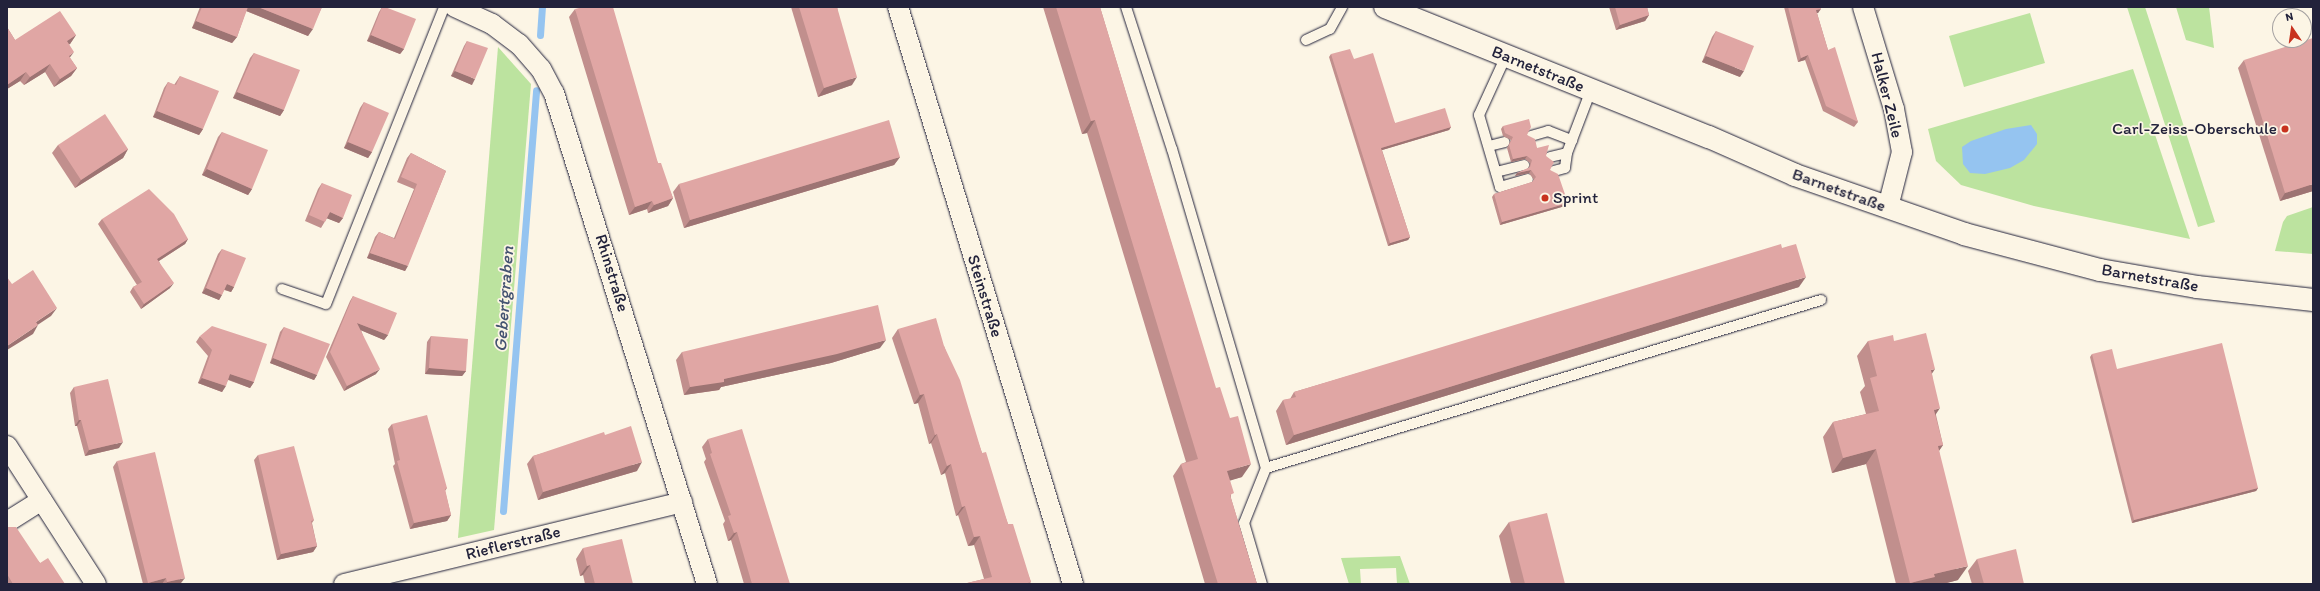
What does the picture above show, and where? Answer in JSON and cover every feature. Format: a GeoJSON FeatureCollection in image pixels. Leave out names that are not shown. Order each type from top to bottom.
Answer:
{"type":"FeatureCollection","features":[{"type":"Feature","properties":{"kind":"street","name":"Rhinstraße"},"geometry":{"type":"LineString","coordinates":[[455,7],[492,24],[519,44],[541,69],[554,94],[707,584]]}},
{"type":"Feature","properties":{"kind":"street","name":"Steinstraße"},"geometry":{"type":"LineString","coordinates":[[898,7],[1073,584]]}},
{"type":"Feature","properties":{"kind":"street","name":"Barnetstraße"},"geometry":{"type":"LineString","coordinates":[[1385,7],[1591,90],[1795,175],[1964,234],[2100,270],[2197,287],[2313,300]]}},
{"type":"Feature","properties":{"kind":"street","name":"Halker Zeile"},"geometry":{"type":"LineString","coordinates":[[1863,7],[1894,109],[1902,152],[1888,207]]}},
{"type":"Feature","properties":{"kind":"street"},"geometry":{"type":"LineString","coordinates":[[7,446],[96,584]]}},
{"type":"Feature","properties":{"kind":"street"},"geometry":{"type":"LineString","coordinates":[[7,522],[42,500]]}},
{"type":"Feature","properties":{"kind":"street","name":"Rieflerstraße"},"geometry":{"type":"LineString","coordinates":[[344,584],[682,502]]}},
{"type":"Feature","properties":{"kind":"lane"},"geometry":{"type":"LineString","coordinates":[[282,288],[326,304],[444,7]]}},
{"type":"Feature","properties":{"kind":"lane"},"geometry":{"type":"LineString","coordinates":[[1126,7],[1172,149],[1266,468],[1244,523],[1262,584]]}},
{"type":"Feature","properties":{"kind":"lane"},"geometry":{"type":"LineString","coordinates":[[1306,40],[1330,29],[1342,7]]}},
{"type":"Feature","properties":{"kind":"lane"},"geometry":{"type":"LineString","coordinates":[[1506,56],[1479,115],[1500,187],[1528,179]]}},
{"type":"Feature","properties":{"kind":"lane"},"geometry":{"type":"LineString","coordinates":[[1554,171],[1565,168],[1567,153],[1591,90]]}},
{"type":"Feature","properties":{"kind":"lane"},"geometry":{"type":"LineString","coordinates":[[1531,136],[1548,131],[1572,140]]}},
{"type":"Feature","properties":{"kind":"lane"},"geometry":{"type":"LineString","coordinates":[[1489,146],[1505,142]]}},
{"type":"Feature","properties":{"kind":"lane"},"geometry":{"type":"LineString","coordinates":[[1550,158],[1567,153]]}},
{"type":"Feature","properties":{"kind":"lane"},"geometry":{"type":"LineString","coordinates":[[1496,172],[1524,165]]}},
{"type":"Feature","properties":{"kind":"lane"},"geometry":{"type":"LineString","coordinates":[[1266,468],[1821,300]]}},
{"type":"Feature","properties":{"kind":"green space"},"geometry":{"type":"Polygon","coordinates":[[[2127,7],[2145,7],[2215,222],[2198,227],[2127,7]]]}},
{"type":"Feature","properties":{"kind":"green space"},"geometry":{"type":"Polygon","coordinates":[[[2176,7],[2209,7],[2214,48],[2186,40],[2176,7]]]}},
{"type":"Feature","properties":{"kind":"green space"},"geometry":{"type":"Polygon","coordinates":[[[2030,13],[2045,63],[1964,87],[1949,36],[2030,13]]]}},
{"type":"Feature","properties":{"kind":"green space"},"geometry":{"type":"Polygon","coordinates":[[[498,47],[531,84],[494,530],[458,538],[498,47]]]}},
{"type":"Feature","properties":{"kind":"green space"},"geometry":{"type":"Polygon","coordinates":[[[2133,69],[2190,239],[2034,206],[1961,185],[1936,161],[1928,129],[2133,69]]]}},
{"type":"Feature","properties":{"kind":"green space"},"geometry":{"type":"Polygon","coordinates":[[[2313,207],[2313,254],[2275,251],[2283,222],[2287,216],[2313,207]]]}},
{"type":"Feature","properties":{"kind":"green space"},"geometry":{"type":"Polygon","coordinates":[[[1400,556],[1410,584],[1397,584],[1396,568],[1360,569],[1361,584],[1349,584],[1341,558],[1400,556]]]}},
{"type":"Feature","properties":{"kind":"water"},"geometry":{"type":"Polygon","coordinates":[[[2031,125],[2037,134],[2037,144],[2024,160],[2010,168],[1985,174],[1970,173],[1963,164],[1962,147],[1971,141],[2006,129],[2031,125]]]}},
{"type":"Feature","properties":{"kind":"building"},"geometry":{"type":"Polygon","coordinates":[[[202,7],[248,7],[237,37],[196,21],[202,7]]]}},
{"type":"Feature","properties":{"kind":"building"},"geometry":{"type":"Polygon","coordinates":[[[258,7],[322,7],[313,29],[258,7]]]}},
{"type":"Feature","properties":{"kind":"building"},"geometry":{"type":"Polygon","coordinates":[[[382,7],[416,19],[404,49],[371,35],[382,7]]]}},
{"type":"Feature","properties":{"kind":"building"},"geometry":{"type":"Polygon","coordinates":[[[583,7],[613,7],[658,163],[661,163],[673,198],[654,205],[652,201],[635,207],[575,9],[583,7]]]}},
{"type":"Feature","properties":{"kind":"building"},"geometry":{"type":"Polygon","coordinates":[[[799,7],[837,7],[857,77],[824,88],[799,7]]]}},
{"type":"Feature","properties":{"kind":"building"},"geometry":{"type":"Polygon","coordinates":[[[1056,7],[1100,7],[1216,388],[1220,387],[1230,418],[1238,416],[1251,464],[1227,471],[1234,493],[1230,495],[1257,584],[1218,584],[1181,464],[1198,459],[1095,120],[1091,121],[1056,7]]]}},
{"type":"Feature","properties":{"kind":"building"},"geometry":{"type":"Polygon","coordinates":[[[1615,7],[1647,7],[1649,15],[1620,25],[1615,7]]]}},
{"type":"Feature","properties":{"kind":"building"},"geometry":{"type":"Polygon","coordinates":[[[1788,7],[1821,7],[1821,9],[1816,10],[1828,50],[1835,47],[1858,122],[1826,106],[1808,55],[1801,58],[1788,7]]]}},
{"type":"Feature","properties":{"kind":"building"},"geometry":{"type":"Polygon","coordinates":[[[60,11],[76,35],[67,41],[74,52],[69,56],[77,68],[60,79],[50,64],[30,77],[26,72],[7,85],[7,27],[15,40],[60,11]]]}},
{"type":"Feature","properties":{"kind":"building"},"geometry":{"type":"Polygon","coordinates":[[[1716,31],[1754,46],[1744,71],[1706,56],[1716,31]]]}},
{"type":"Feature","properties":{"kind":"building","name":"Carl-Zeiss-Oberschule"},"geometry":{"type":"Polygon","coordinates":[[[2312,38],[2313,184],[2285,193],[2244,60],[2282,48],[2312,48],[2312,38]]]}},
{"type":"Feature","properties":{"kind":"building"},"geometry":{"type":"Polygon","coordinates":[[[467,41],[488,48],[475,79],[455,71],[467,41]]]}},
{"type":"Feature","properties":{"kind":"building"},"geometry":{"type":"Polygon","coordinates":[[[1350,49],[1354,59],[1373,53],[1395,123],[1445,108],[1451,127],[1381,148],[1410,237],[1390,243],[1331,54],[1350,49]]]}},
{"type":"Feature","properties":{"kind":"building"},"geometry":{"type":"Polygon","coordinates":[[[254,53],[300,70],[284,110],[237,92],[254,53]]]}},
{"type":"Feature","properties":{"kind":"building"},"geometry":{"type":"Polygon","coordinates":[[[180,76],[219,91],[203,129],[157,111],[168,82],[176,85],[180,76]]]}},
{"type":"Feature","properties":{"kind":"building"},"geometry":{"type":"Polygon","coordinates":[[[364,102],[389,113],[372,152],[348,142],[364,102]]]}},
{"type":"Feature","properties":{"kind":"building"},"geometry":{"type":"Polygon","coordinates":[[[105,114],[128,149],[81,180],[58,145],[105,114]]]}},
{"type":"Feature","properties":{"kind":"building"},"geometry":{"type":"Polygon","coordinates":[[[1529,119],[1531,127],[1527,135],[1535,139],[1537,148],[1549,145],[1546,156],[1554,162],[1550,170],[1558,174],[1568,203],[1502,222],[1494,194],[1532,182],[1536,177],[1531,170],[1517,173],[1530,167],[1532,160],[1527,156],[1513,159],[1509,145],[1513,137],[1505,133],[1503,126],[1529,119]]]}},
{"type":"Feature","properties":{"kind":"building"},"geometry":{"type":"Polygon","coordinates":[[[889,120],[900,157],[690,220],[679,184],[889,120]]]}},
{"type":"Feature","properties":{"kind":"building"},"geometry":{"type":"Polygon","coordinates":[[[222,132],[268,150],[252,189],[207,169],[222,132]]]}},
{"type":"Feature","properties":{"kind":"building"},"geometry":{"type":"Polygon","coordinates":[[[411,153],[446,171],[408,266],[370,253],[379,232],[395,239],[417,184],[401,177],[411,153]]]}},
{"type":"Feature","properties":{"kind":"building"},"geometry":{"type":"Polygon","coordinates":[[[322,183],[352,195],[343,218],[330,212],[325,222],[309,215],[322,183]]]}},
{"type":"Feature","properties":{"kind":"building"},"geometry":{"type":"Polygon","coordinates":[[[149,189],[174,214],[188,239],[157,259],[174,283],[144,304],[133,287],[142,282],[102,219],[149,189]]]}},
{"type":"Feature","properties":{"kind":"building"},"geometry":{"type":"Polygon","coordinates":[[[1781,244],[1782,248],[1796,244],[1806,277],[1294,435],[1283,400],[1296,397],[1294,392],[1781,244]]]}},
{"type":"Feature","properties":{"kind":"building"},"geometry":{"type":"Polygon","coordinates":[[[222,249],[246,258],[234,287],[227,284],[222,295],[206,288],[222,249]]]}},
{"type":"Feature","properties":{"kind":"building"},"geometry":{"type":"Polygon","coordinates":[[[33,270],[57,308],[36,322],[38,325],[7,346],[7,277],[12,284],[33,270]]]}},
{"type":"Feature","properties":{"kind":"building"},"geometry":{"type":"Polygon","coordinates":[[[353,296],[397,313],[388,335],[357,323],[380,369],[347,386],[330,352],[353,296]]]}},
{"type":"Feature","properties":{"kind":"building"},"geometry":{"type":"Polygon","coordinates":[[[878,305],[886,340],[837,354],[724,379],[724,382],[690,387],[682,352],[878,305]]]}},
{"type":"Feature","properties":{"kind":"building"},"geometry":{"type":"Polygon","coordinates":[[[936,318],[944,346],[960,380],[982,453],[986,452],[1008,524],[1013,524],[1031,582],[1024,584],[963,584],[992,577],[980,536],[974,537],[965,506],[962,507],[951,464],[947,466],[937,434],[935,435],[924,394],[920,395],[898,329],[936,318]]]}},
{"type":"Feature","properties":{"kind":"building"},"geometry":{"type":"Polygon","coordinates":[[[212,326],[267,344],[254,382],[230,374],[226,386],[202,378],[212,350],[200,336],[212,326]]]}},
{"type":"Feature","properties":{"kind":"building"},"geometry":{"type":"Polygon","coordinates":[[[284,327],[330,344],[317,375],[273,358],[284,327]]]}},
{"type":"Feature","properties":{"kind":"building"},"geometry":{"type":"Polygon","coordinates":[[[1926,333],[1935,369],[1931,370],[1940,408],[1934,410],[1943,445],[1938,446],[1968,566],[1934,574],[1935,577],[1910,583],[1876,449],[1843,458],[1833,422],[1879,411],[1870,378],[1877,376],[1868,341],[1893,335],[1894,341],[1926,333]]]}},
{"type":"Feature","properties":{"kind":"building"},"geometry":{"type":"Polygon","coordinates":[[[431,336],[468,339],[466,371],[429,368],[431,336]]]}},
{"type":"Feature","properties":{"kind":"building"},"geometry":{"type":"Polygon","coordinates":[[[2222,343],[2258,488],[2134,520],[2092,354],[2112,349],[2117,369],[2222,343]]]}},
{"type":"Feature","properties":{"kind":"building"},"geometry":{"type":"Polygon","coordinates":[[[108,379],[123,442],[89,450],[81,420],[79,420],[74,387],[108,379]]]}},
{"type":"Feature","properties":{"kind":"building"},"geometry":{"type":"Polygon","coordinates":[[[427,415],[447,488],[445,489],[451,515],[414,523],[397,461],[400,460],[392,424],[427,415]]]}},
{"type":"Feature","properties":{"kind":"building"},"geometry":{"type":"Polygon","coordinates":[[[631,426],[642,462],[543,492],[533,456],[604,432],[605,435],[631,426]]]}},
{"type":"Feature","properties":{"kind":"building"},"geometry":{"type":"Polygon","coordinates":[[[742,429],[790,584],[752,584],[737,532],[734,533],[728,516],[731,515],[710,454],[712,453],[708,439],[742,429]]]}},
{"type":"Feature","properties":{"kind":"building"},"geometry":{"type":"Polygon","coordinates":[[[294,446],[314,520],[311,521],[317,546],[281,554],[258,455],[294,446]]]}},
{"type":"Feature","properties":{"kind":"building"},"geometry":{"type":"Polygon","coordinates":[[[155,452],[185,578],[167,582],[166,578],[148,583],[117,461],[155,452]]]}},
{"type":"Feature","properties":{"kind":"building"},"geometry":{"type":"Polygon","coordinates":[[[1547,513],[1565,584],[1525,584],[1509,522],[1547,513]]]}},
{"type":"Feature","properties":{"kind":"building"},"geometry":{"type":"Polygon","coordinates":[[[7,527],[16,527],[40,563],[48,558],[65,584],[13,584],[7,574],[7,527]]]}},
{"type":"Feature","properties":{"kind":"building"},"geometry":{"type":"Polygon","coordinates":[[[622,539],[633,584],[595,584],[590,565],[587,566],[583,548],[622,539]]]}},
{"type":"Feature","properties":{"kind":"building"},"geometry":{"type":"Polygon","coordinates":[[[2016,549],[2024,584],[1984,584],[1977,559],[2016,549]]]}},
{"type":"Feature","properties":{"kind":"waterway","name":"Gebertgraben"},"geometry":{"type":"LineString","coordinates":[[540,35],[542,7]]}},
{"type":"Feature","properties":{"kind":"waterway","name":"Gebertgraben"},"geometry":{"type":"LineString","coordinates":[[503,511],[536,90]]}},
{"type":"Feature","properties":{"kind":"place","name":"Carl-Zeiss-Oberschule"},"geometry":{"type":"Point","coordinates":[2285,129]}},
{"type":"Feature","properties":{"kind":"place","name":"Sprint"},"geometry":{"type":"Point","coordinates":[1545,198]}}]}
